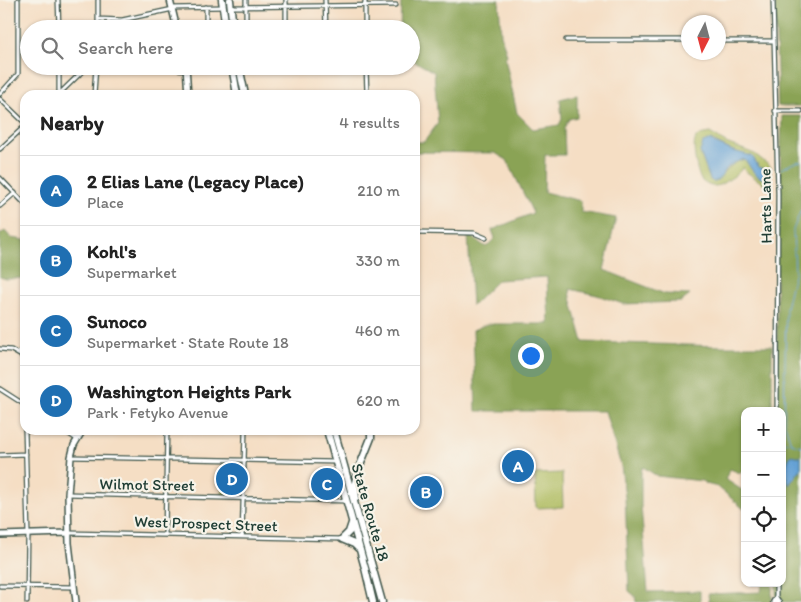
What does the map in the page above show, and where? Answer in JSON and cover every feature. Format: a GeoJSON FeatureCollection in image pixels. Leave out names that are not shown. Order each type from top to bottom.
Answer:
{"type":"FeatureCollection","features":[{"type":"Feature","properties":{"kind":"highway"},"geometry":{"type":"LineString","coordinates":[[230,3],[233,20]]}},
{"type":"Feature","properties":{"kind":"highway"},"geometry":{"type":"LineString","coordinates":[[223,4],[225,20]]}},
{"type":"Feature","properties":{"kind":"highway"},"geometry":{"type":"LineString","coordinates":[[234,75],[237,90]]}},
{"type":"Feature","properties":{"kind":"highway"},"geometry":{"type":"LineString","coordinates":[[242,75],[244,90]]}},
{"type":"Feature","properties":{"kind":"highway","name":"State Route 18"},"geometry":{"type":"LineString","coordinates":[[331,435],[356,509],[382,602]]}},
{"type":"Feature","properties":{"kind":"highway","name":"State Route 18"},"geometry":{"type":"LineString","coordinates":[[331,435],[336,462],[373,602]]}},
{"type":"Feature","properties":{"kind":"highway"},"geometry":{"type":"LineString","coordinates":[[356,509],[355,483],[357,473],[371,435]]}},
{"type":"Feature","properties":{"kind":"highway"},"geometry":{"type":"LineString","coordinates":[[352,522],[351,530],[342,539],[354,544],[360,550]]}},
{"type":"Feature","properties":{"kind":"street"},"geometry":{"type":"LineString","coordinates":[[0,94],[18,74],[18,0]]}},
{"type":"Feature","properties":{"kind":"street"},"geometry":{"type":"LineString","coordinates":[[58,0],[59,20]]}},
{"type":"Feature","properties":{"kind":"street"},"geometry":{"type":"LineString","coordinates":[[98,0],[98,19],[122,20],[172,8],[206,7],[223,4]]}},
{"type":"Feature","properties":{"kind":"street"},"geometry":{"type":"LineString","coordinates":[[170,0],[175,20]]}},
{"type":"Feature","properties":{"kind":"street"},"geometry":{"type":"LineString","coordinates":[[246,0],[246,20]]}},
{"type":"Feature","properties":{"kind":"street"},"geometry":{"type":"LineString","coordinates":[[286,0],[286,20]]}},
{"type":"Feature","properties":{"kind":"street"},"geometry":{"type":"LineString","coordinates":[[325,0],[326,20]]}},
{"type":"Feature","properties":{"kind":"street"},"geometry":{"type":"LineString","coordinates":[[365,0],[365,20]]}},
{"type":"Feature","properties":{"kind":"street","name":"Harts Lane"},"geometry":{"type":"LineString","coordinates":[[773,0],[778,231],[777,407]]}},
{"type":"Feature","properties":{"kind":"street"},"geometry":{"type":"LineString","coordinates":[[230,3],[246,7],[396,5]]}},
{"type":"Feature","properties":{"kind":"street"},"geometry":{"type":"LineString","coordinates":[[206,7],[206,20]]}},
{"type":"Feature","properties":{"kind":"street"},"geometry":{"type":"LineString","coordinates":[[566,40],[681,40]]}},
{"type":"Feature","properties":{"kind":"street"},"geometry":{"type":"LineString","coordinates":[[726,41],[773,41]]}},
{"type":"Feature","properties":{"kind":"street"},"geometry":{"type":"LineString","coordinates":[[58,90],[59,75]]}},
{"type":"Feature","properties":{"kind":"street"},"geometry":{"type":"LineString","coordinates":[[62,90],[78,75]]}},
{"type":"Feature","properties":{"kind":"street"},"geometry":{"type":"LineString","coordinates":[[94,90],[95,75]]}},
{"type":"Feature","properties":{"kind":"street"},"geometry":{"type":"LineString","coordinates":[[187,75],[188,90]]}},
{"type":"Feature","properties":{"kind":"street"},"geometry":{"type":"LineString","coordinates":[[366,75],[367,90]]}},
{"type":"Feature","properties":{"kind":"street"},"geometry":{"type":"LineString","coordinates":[[0,99],[20,119]]}},
{"type":"Feature","properties":{"kind":"street"},"geometry":{"type":"LineString","coordinates":[[775,111],[801,111]]}},
{"type":"Feature","properties":{"kind":"street"},"geometry":{"type":"LineString","coordinates":[[0,149],[20,129]]}},
{"type":"Feature","properties":{"kind":"street"},"geometry":{"type":"LineString","coordinates":[[0,178],[20,199]]}},
{"type":"Feature","properties":{"kind":"street"},"geometry":{"type":"LineString","coordinates":[[0,206],[14,193]]}},
{"type":"Feature","properties":{"kind":"street"},"geometry":{"type":"LineString","coordinates":[[420,232],[474,233],[486,238]]}},
{"type":"Feature","properties":{"kind":"street"},"geometry":{"type":"LineString","coordinates":[[0,349],[11,350],[18,354],[20,351]]}},
{"type":"Feature","properties":{"kind":"street"},"geometry":{"type":"LineString","coordinates":[[0,389],[20,402]]}},
{"type":"Feature","properties":{"kind":"street"},"geometry":{"type":"LineString","coordinates":[[25,435],[28,534],[27,602]]}},
{"type":"Feature","properties":{"kind":"street"},"geometry":{"type":"LineString","coordinates":[[70,435],[78,438]]}},
{"type":"Feature","properties":{"kind":"street"},"geometry":{"type":"LineString","coordinates":[[76,602],[69,533],[68,494],[71,457],[74,445],[80,435]]}},
{"type":"Feature","properties":{"kind":"street"},"geometry":{"type":"LineString","coordinates":[[165,534],[167,435]]}},
{"type":"Feature","properties":{"kind":"street"},"geometry":{"type":"LineString","coordinates":[[242,537],[245,435]]}},
{"type":"Feature","properties":{"kind":"street"},"geometry":{"type":"LineString","coordinates":[[0,455],[26,454]]}},
{"type":"Feature","properties":{"kind":"street"},"geometry":{"type":"LineString","coordinates":[[71,457],[336,462]]}},
{"type":"Feature","properties":{"kind":"street","name":"Wilmot Street"},"geometry":{"type":"LineString","coordinates":[[68,494],[346,501]]}},
{"type":"Feature","properties":{"kind":"street"},"geometry":{"type":"LineString","coordinates":[[0,535],[69,533]]}},
{"type":"Feature","properties":{"kind":"street","name":"West Prospect Street"},"geometry":{"type":"LineString","coordinates":[[69,533],[342,539]]}},
{"type":"Feature","properties":{"kind":"street"},"geometry":{"type":"LineString","coordinates":[[0,586],[74,587]]}},
{"type":"Feature","properties":{"kind":"street"},"geometry":{"type":"LineString","coordinates":[[776,587],[776,601]]}},
{"type":"Feature","properties":{"kind":"green space"},"geometry":{"type":"Polygon","coordinates":[[[401,0],[499,0],[501,35],[507,55],[505,58],[517,113],[533,129],[559,125],[562,119],[560,99],[577,95],[577,117],[569,119],[564,128],[565,155],[545,155],[544,192],[581,201],[581,212],[616,218],[604,270],[665,294],[690,295],[681,302],[623,304],[597,295],[570,289],[583,342],[772,346],[772,407],[741,407],[741,473],[730,469],[725,479],[741,489],[741,507],[718,487],[702,481],[657,476],[643,467],[641,471],[641,506],[648,592],[700,591],[700,602],[636,602],[635,596],[629,591],[625,497],[621,466],[605,411],[476,411],[473,330],[487,324],[549,324],[547,277],[498,280],[472,306],[468,235],[486,247],[495,238],[492,230],[533,213],[507,160],[495,153],[420,152],[420,142],[424,142],[438,123],[434,72],[420,64],[420,20],[400,20],[401,0]]]}},
{"type":"Feature","properties":{"kind":"green space"},"geometry":{"type":"Polygon","coordinates":[[[775,0],[801,0],[801,106],[778,106],[775,0]]]}},
{"type":"Feature","properties":{"kind":"green space"},"geometry":{"type":"Polygon","coordinates":[[[782,116],[801,116],[801,602],[776,602],[776,587],[786,587],[786,407],[777,407],[776,288],[782,116]]]}},
{"type":"Feature","properties":{"kind":"green space"},"geometry":{"type":"Polygon","coordinates":[[[710,133],[726,143],[755,154],[771,167],[770,171],[759,167],[752,156],[733,151],[711,140],[700,152],[710,180],[713,181],[734,164],[744,159],[756,174],[771,182],[768,187],[745,171],[743,167],[735,176],[718,185],[709,185],[701,180],[695,159],[694,147],[696,138],[702,134],[710,133]]]}},
{"type":"Feature","properties":{"kind":"green space"},"geometry":{"type":"Polygon","coordinates":[[[5,231],[11,238],[20,239],[20,278],[6,279],[0,277],[0,234],[5,231]]]}},
{"type":"Feature","properties":{"kind":"green space"},"geometry":{"type":"Polygon","coordinates":[[[222,462],[242,464],[241,495],[222,495],[222,462]]]}},
{"type":"Feature","properties":{"kind":"green space"},"geometry":{"type":"Polygon","coordinates":[[[562,473],[563,507],[536,508],[535,474],[562,473]]]}},
{"type":"Feature","properties":{"kind":"green space"},"geometry":{"type":"Polygon","coordinates":[[[762,587],[772,587],[772,602],[709,602],[708,594],[761,592],[762,587]]]}},
{"type":"Feature","properties":{"kind":"water"},"geometry":{"type":"Polygon","coordinates":[[[711,140],[733,151],[752,156],[759,167],[770,171],[771,182],[756,174],[744,159],[730,166],[713,182],[710,179],[700,152],[703,143],[711,140]]]}},
{"type":"Feature","properties":{"kind":"water"},"geometry":{"type":"Polygon","coordinates":[[[791,455],[801,457],[801,469],[789,485],[786,470],[787,462],[791,455]]]}},
{"type":"Feature","properties":{"kind":"waterway"},"geometry":{"type":"LineString","coordinates":[[781,169],[801,161]]}},
{"type":"Feature","properties":{"kind":"waterway"},"geometry":{"type":"LineString","coordinates":[[791,443],[784,422],[786,308],[795,272],[793,230],[801,210]]}},
{"type":"Feature","properties":{"kind":"waterway"},"geometry":{"type":"LineString","coordinates":[[786,442],[801,446]]}},
{"type":"Feature","properties":{"kind":"place","name":"2 Elias Lane (Legacy Place)"},"geometry":{"type":"Point","coordinates":[518,466]}},
{"type":"Feature","properties":{"kind":"place","name":"Washington Heights Park"},"geometry":{"type":"Point","coordinates":[232,479]}},
{"type":"Feature","properties":{"kind":"place","name":"Sunoco"},"geometry":{"type":"Point","coordinates":[327,484]}},
{"type":"Feature","properties":{"kind":"place","name":"Kohl's"},"geometry":{"type":"Point","coordinates":[426,492]}}]}
